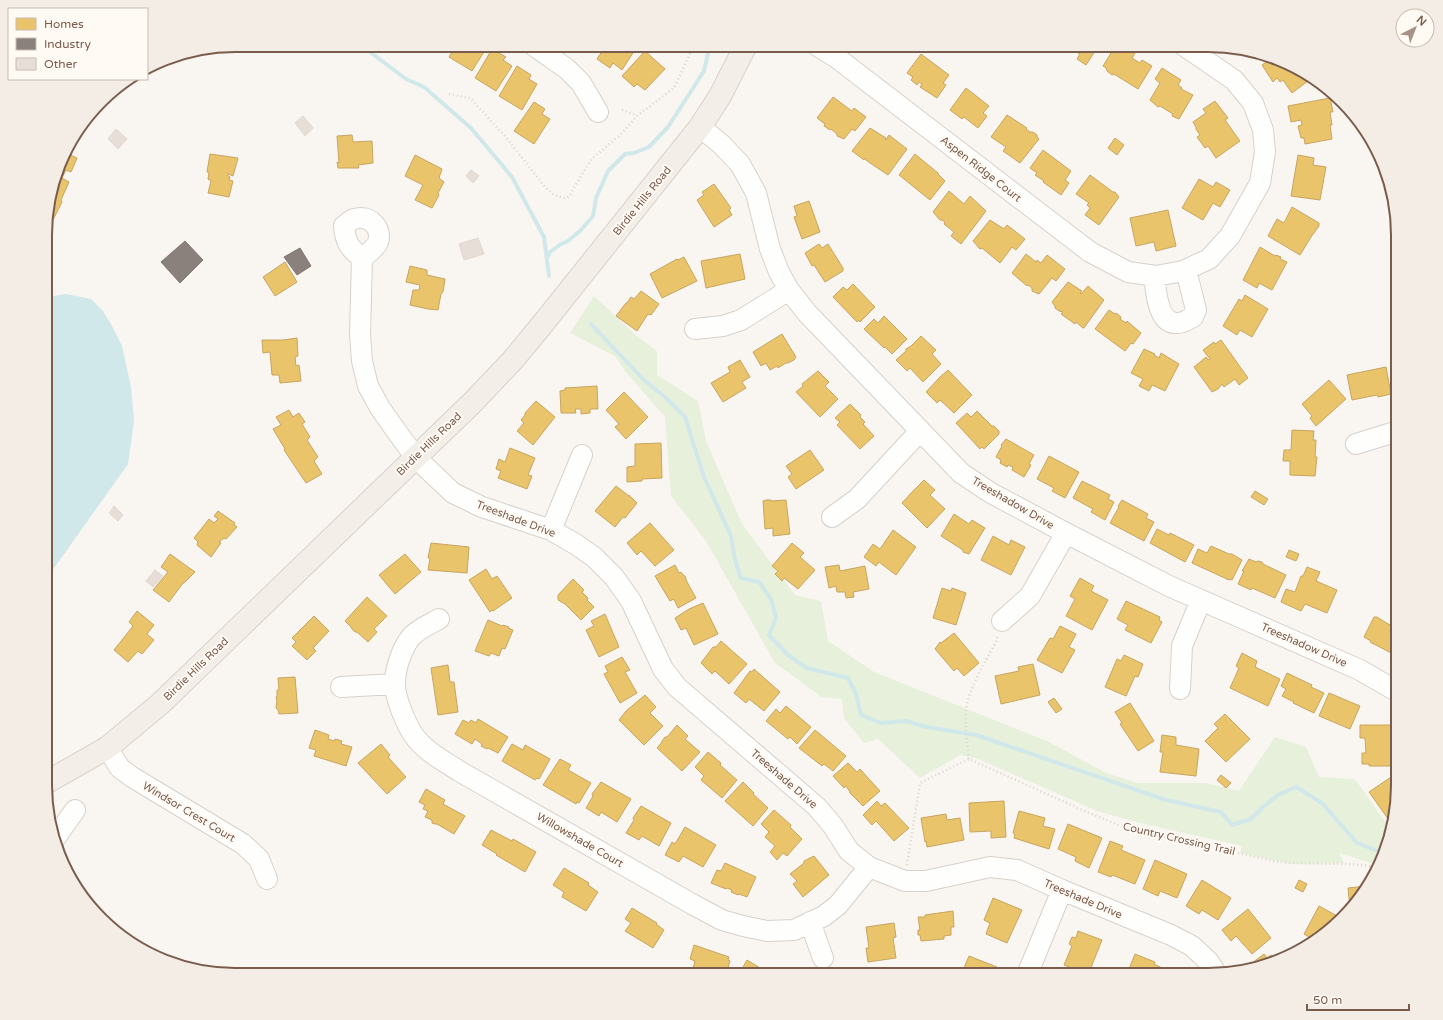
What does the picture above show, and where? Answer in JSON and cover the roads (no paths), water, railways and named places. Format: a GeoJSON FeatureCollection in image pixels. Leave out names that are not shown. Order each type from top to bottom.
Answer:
{"type":"FeatureCollection","features":[{"type":"Feature","properties":{"kind":"main road","name":"Birdie Hills Road"},"geometry":{"type":"LineString","coordinates":[[52,779],[106,748],[160,704],[416,458],[512,361],[700,127],[720,96],[742,52]]}},
{"type":"Feature","properties":{"kind":"street"},"geometry":{"type":"LineString","coordinates":[[543,52],[567,69],[580,83],[598,112]]}},
{"type":"Feature","properties":{"kind":"street","name":"Aspen Ridge Court"},"geometry":{"type":"LineString","coordinates":[[827,52],[1090,252],[1128,272],[1154,276],[1186,270],[1209,259],[1230,236],[1260,183],[1266,152],[1264,130],[1253,103],[1234,80],[1193,52]]}},
{"type":"Feature","properties":{"kind":"street","name":"Treeshadow Drive"},"geometry":{"type":"LineString","coordinates":[[700,127],[721,144],[740,164],[756,192],[770,249],[779,272],[789,290],[807,313],[961,473],[991,493],[1169,586],[1360,670],[1391,688]]}},
{"type":"Feature","properties":{"kind":"street","name":"Treeshade Drive"},"geometry":{"type":"LineString","coordinates":[[362,258],[360,334],[362,361],[368,386],[380,408],[416,458],[453,493],[482,507],[551,530],[594,557],[614,577],[631,600],[663,669],[677,687],[817,807],[833,826],[849,851],[869,867],[905,881],[926,881],[990,867],[1017,870],[1172,936],[1192,946],[1209,962],[1213,968]]}},
{"type":"Feature","properties":{"kind":"street"},"geometry":{"type":"LineString","coordinates":[[1154,276],[1158,306],[1164,315],[1172,322],[1179,323],[1193,317],[1196,310],[1186,270]]}},
{"type":"Feature","properties":{"kind":"street"},"geometry":{"type":"LineString","coordinates":[[695,329],[723,326],[741,320],[789,290]]}},
{"type":"Feature","properties":{"kind":"street"},"geometry":{"type":"LineString","coordinates":[[832,517],[857,499],[920,431]]}},
{"type":"Feature","properties":{"kind":"street"},"geometry":{"type":"LineString","coordinates":[[1356,444],[1391,433]]}},
{"type":"Feature","properties":{"kind":"street"},"geometry":{"type":"LineString","coordinates":[[551,530],[582,455]]}},
{"type":"Feature","properties":{"kind":"street"},"geometry":{"type":"LineString","coordinates":[[1002,621],[1030,596],[1066,533]]}},
{"type":"Feature","properties":{"kind":"street"},"geometry":{"type":"LineString","coordinates":[[1180,689],[1182,646],[1200,600]]}},
{"type":"Feature","properties":{"kind":"street","name":"Willowshade Court"},"geometry":{"type":"LineString","coordinates":[[439,619],[411,636],[401,652],[395,684],[402,715],[415,738],[433,754],[466,775],[722,920],[768,931],[794,930],[824,916],[838,905],[869,867]]}},
{"type":"Feature","properties":{"kind":"street"},"geometry":{"type":"LineString","coordinates":[[341,687],[395,684]]}},
{"type":"Feature","properties":{"kind":"street","name":"Windsor Crest Court"},"geometry":{"type":"LineString","coordinates":[[106,748],[120,768],[132,777],[243,844],[259,859],[267,879]]}},
{"type":"Feature","properties":{"kind":"street"},"geometry":{"type":"LineString","coordinates":[[58,833],[75,810]]}},
{"type":"Feature","properties":{"kind":"street"},"geometry":{"type":"LineString","coordinates":[[1030,968],[1062,890]]}},
{"type":"Feature","properties":{"kind":"street"},"geometry":{"type":"LineString","coordinates":[[810,922],[823,958]]}},
{"type":"Feature","properties":{"kind":"water"},"geometry":{"type":"Polygon","coordinates":[[[66,294],[91,299],[103,311],[122,346],[131,387],[134,421],[128,464],[52,571],[52,296],[66,294]]]}},
{"type":"Feature","properties":{"kind":"waterway"},"geometry":{"type":"LineString","coordinates":[[370,52],[406,79],[424,87],[471,128],[512,177],[544,237],[549,276]]}},
{"type":"Feature","properties":{"kind":"waterway"},"geometry":{"type":"LineString","coordinates":[[547,258],[550,252],[568,241],[581,230],[593,216],[596,198],[608,171],[625,154],[634,153],[649,147],[668,127],[704,71],[708,52]]}},
{"type":"Feature","properties":{"kind":"waterway"},"geometry":{"type":"LineString","coordinates":[[591,324],[644,380],[666,398],[685,417],[704,477],[731,536],[735,560],[741,578],[759,582],[771,599],[776,618],[769,635],[788,655],[807,668],[848,678],[856,694],[861,715],[881,723],[906,721],[926,727],[976,735],[1166,800],[1221,812],[1232,825],[1251,819],[1278,795],[1296,787],[1322,803],[1357,843],[1378,851]]}}]}
